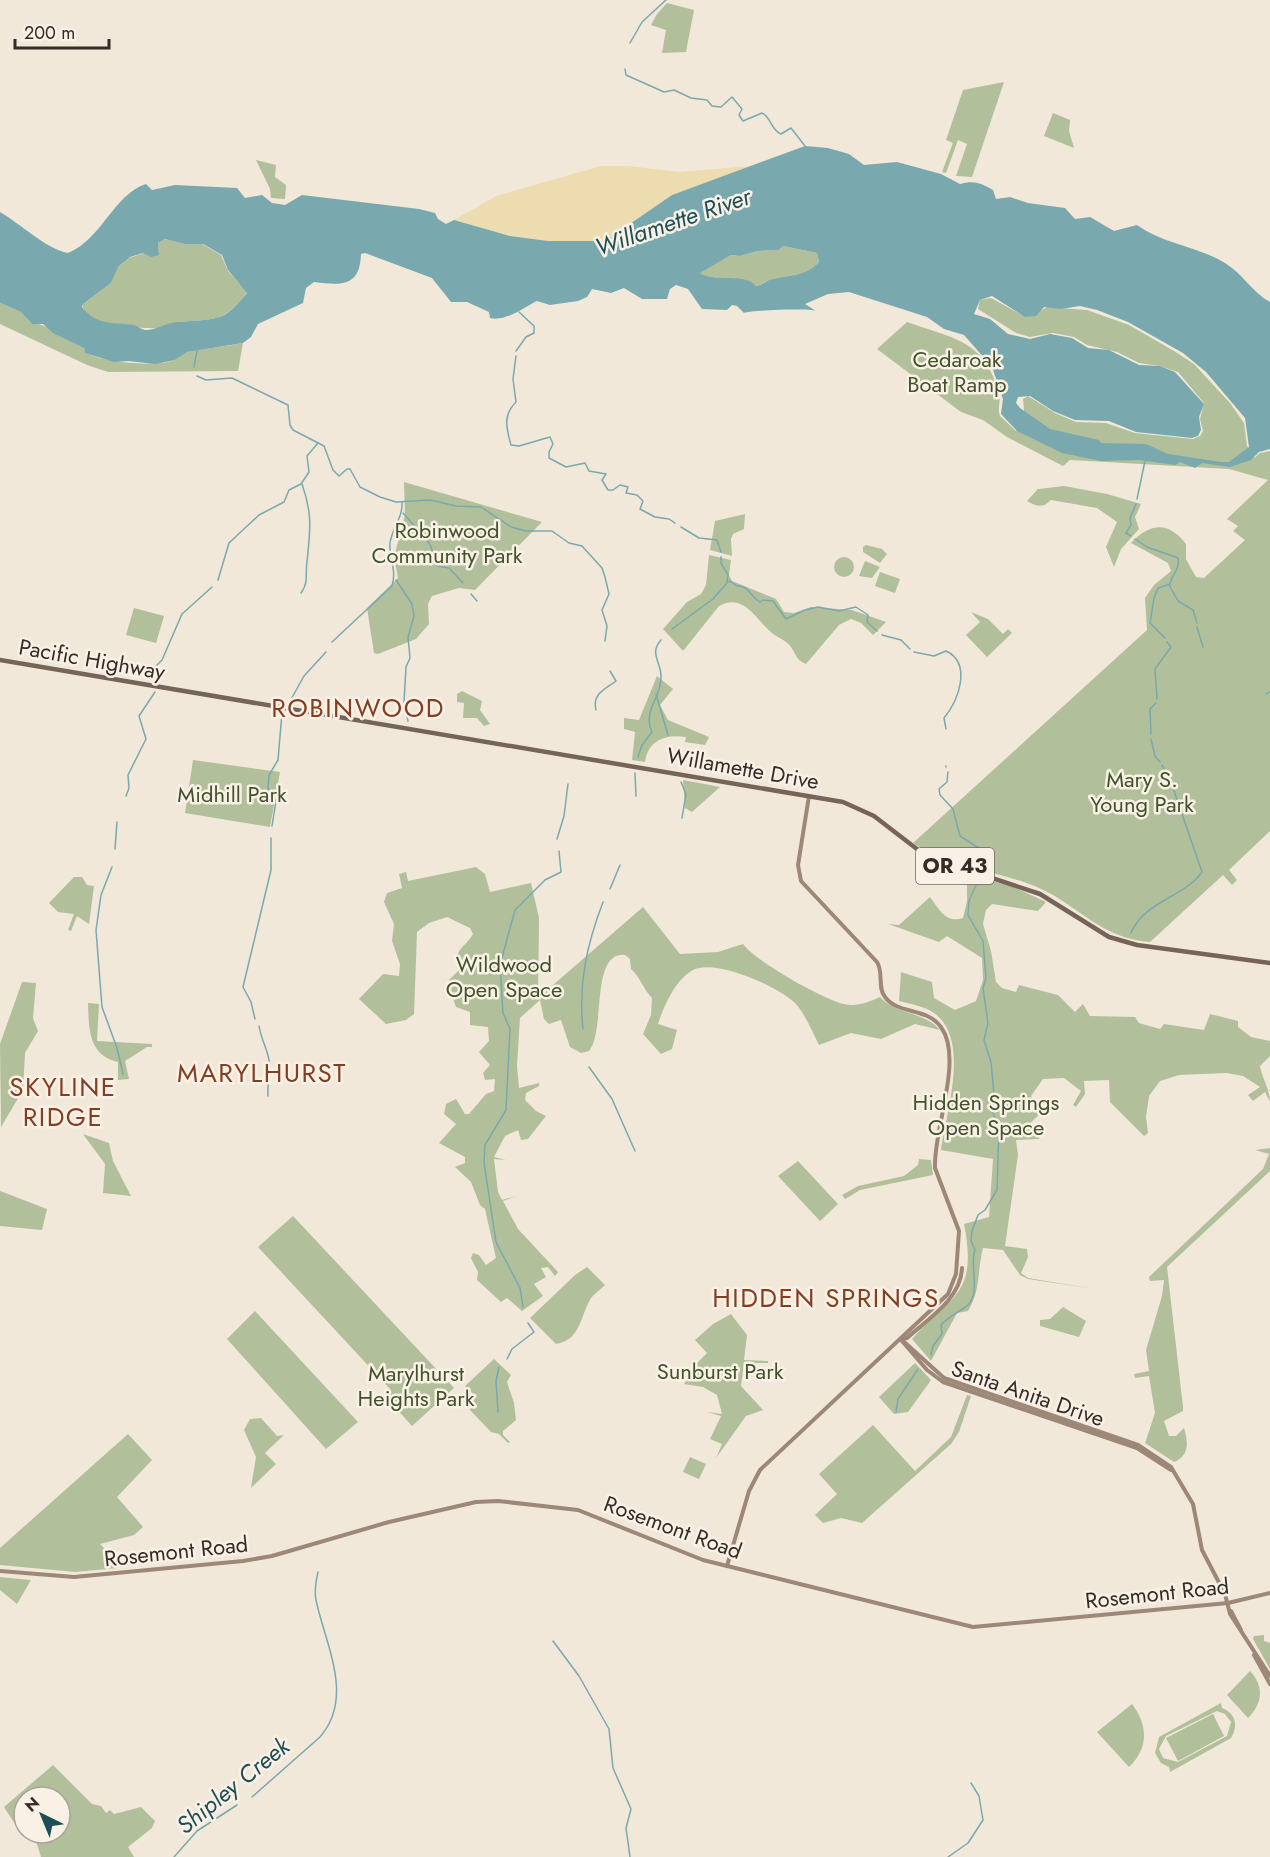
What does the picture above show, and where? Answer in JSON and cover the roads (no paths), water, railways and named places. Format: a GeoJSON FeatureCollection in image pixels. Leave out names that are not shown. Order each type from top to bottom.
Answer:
{"type":"FeatureCollection","features":[{"type":"Feature","properties":{"kind":"main road","name":"Pacific Highway"},"geometry":{"type":"LineString","coordinates":[[0,660],[179,691]]}},
{"type":"Feature","properties":{"kind":"main road","name":"Willamette Drive"},"geometry":{"type":"LineString","coordinates":[[179,691],[810,796],[859,808],[926,856],[1033,891],[1092,928],[1117,940],[1144,946],[1270,963]]}},
{"type":"Feature","properties":{"kind":"main road"},"geometry":{"type":"LineString","coordinates":[[727,1566],[749,1491],[760,1470],[902,1340],[950,1291],[956,1278],[959,1254],[957,1222],[939,1183],[935,1165],[948,1074],[946,1038],[941,1026],[929,1015],[887,999],[882,990],[877,962],[801,881],[798,865],[810,796]]}},
{"type":"Feature","properties":{"kind":"main road"},"geometry":{"type":"LineString","coordinates":[[902,1340],[907,1338],[952,1296],[960,1282],[962,1268]]}},
{"type":"Feature","properties":{"kind":"main road","name":"Santa Anita Drive"},"geometry":{"type":"LineString","coordinates":[[902,1340],[944,1378],[1138,1445],[1160,1458],[1189,1496],[1203,1552],[1228,1603],[1232,1619],[1254,1654]]}},
{"type":"Feature","properties":{"kind":"main road","name":"Rosemont Road"},"geometry":{"type":"LineString","coordinates":[[0,1571],[65,1578],[248,1561],[389,1522],[488,1501],[545,1504],[578,1510],[677,1551],[727,1566],[977,1627],[1228,1603],[1270,1593]]}},
{"type":"Feature","properties":{"kind":"main road"},"geometry":{"type":"LineString","coordinates":[[1254,1654],[1270,1676]]}},
{"type":"Feature","properties":{"kind":"main road"},"geometry":{"type":"LineString","coordinates":[[1254,1654],[1270,1684]]}},
{"type":"Feature","properties":{"kind":"water","name":"Willamette River"},"geometry":{"type":"Polygon","coordinates":[[[805,146],[828,148],[849,154],[864,165],[897,162],[941,174],[960,184],[973,182],[981,184],[993,190],[996,199],[1010,197],[1028,203],[1065,208],[1075,219],[1090,217],[1114,231],[1137,225],[1158,237],[1214,257],[1231,267],[1270,302],[1270,449],[1259,452],[1251,460],[1230,467],[1202,463],[1195,468],[1180,462],[1175,465],[1140,460],[1101,461],[1062,453],[1017,431],[1001,414],[1003,399],[992,367],[964,335],[944,329],[927,317],[849,292],[828,294],[805,304],[816,311],[781,310],[744,313],[737,306],[732,305],[727,310],[702,309],[688,289],[676,285],[670,289],[667,299],[642,299],[624,288],[611,293],[592,289],[587,297],[578,301],[550,305],[537,301],[515,313],[496,319],[490,318],[489,312],[467,302],[451,302],[432,278],[365,253],[361,254],[360,265],[353,279],[332,284],[314,282],[306,288],[303,303],[258,324],[251,337],[243,343],[187,352],[175,360],[155,364],[114,362],[85,353],[84,348],[53,333],[43,324],[32,324],[21,312],[0,303],[0,212],[51,247],[68,253],[90,238],[125,197],[146,184],[152,190],[175,185],[237,188],[245,198],[262,195],[272,203],[285,205],[302,195],[419,209],[435,213],[438,219],[446,224],[454,220],[510,236],[548,241],[605,241],[672,195],[805,146]],[[165,239],[158,243],[159,255],[151,257],[143,253],[130,257],[118,267],[111,283],[82,307],[99,320],[134,325],[150,330],[175,322],[220,317],[233,308],[247,293],[228,270],[222,255],[203,244],[184,244],[165,239]],[[783,246],[779,250],[757,251],[740,256],[731,255],[700,273],[713,277],[744,279],[756,286],[769,280],[808,271],[819,262],[817,253],[783,246]],[[992,296],[980,300],[974,314],[990,319],[1008,334],[1030,339],[1050,334],[1072,338],[1088,348],[1109,350],[1139,365],[1160,366],[1175,372],[1204,404],[1199,417],[1201,430],[1198,436],[1192,438],[1136,432],[1109,421],[1075,420],[1053,411],[1030,396],[1018,397],[1016,403],[1020,408],[1050,429],[1099,440],[1101,443],[1146,444],[1168,454],[1221,462],[1229,462],[1249,447],[1245,418],[1206,372],[1183,353],[1128,322],[1080,306],[1061,309],[1044,307],[1036,316],[1025,317],[992,296]]]}},
{"type":"Feature","properties":{"kind":"waterway"},"geometry":{"type":"LineString","coordinates":[[630,43],[642,22],[666,0]]}},
{"type":"Feature","properties":{"kind":"waterway"},"geometry":{"type":"LineString","coordinates":[[625,69],[626,75],[664,92],[674,90],[691,98],[707,100],[712,106],[721,107],[732,97],[742,109],[739,115],[743,121],[762,113],[781,134],[791,128],[805,146]]}},
{"type":"Feature","properties":{"kind":"waterway"},"geometry":{"type":"LineString","coordinates":[[516,351],[526,337],[534,333],[534,326],[519,312]]}},
{"type":"Feature","properties":{"kind":"waterway"},"geometry":{"type":"LineString","coordinates":[[194,367],[197,351]]}},
{"type":"Feature","properties":{"kind":"waterway"},"geometry":{"type":"LineString","coordinates":[[516,356],[513,379],[516,402],[507,417],[511,445],[519,446],[550,437],[553,444],[549,458],[566,467],[585,463],[589,471],[606,474],[602,480],[608,490],[613,490],[620,485],[628,487],[626,493],[637,495],[643,501],[640,509],[655,517],[669,519],[675,523]]}},
{"type":"Feature","properties":{"kind":"waterway"},"geometry":{"type":"LineString","coordinates":[[197,376],[206,380],[232,378],[288,405],[290,425],[293,430],[324,446],[333,470],[339,476],[350,469],[360,487],[380,497],[396,502],[430,500],[456,506],[481,507],[511,527],[526,531],[552,531],[569,543],[582,546],[602,568],[605,577],[609,594],[602,610],[607,626],[605,641]]}},
{"type":"Feature","properties":{"kind":"waterway"},"geometry":{"type":"LineString","coordinates":[[218,580],[229,543],[259,515],[284,502],[289,490],[301,484],[309,472],[307,456],[318,443]]}},
{"type":"Feature","properties":{"kind":"waterway"},"geometry":{"type":"LineString","coordinates":[[1137,499],[1145,461]]}},
{"type":"Feature","properties":{"kind":"waterway"},"geometry":{"type":"LineString","coordinates":[[301,593],[306,582],[310,523],[302,484]]}},
{"type":"Feature","properties":{"kind":"waterway"},"geometry":{"type":"LineString","coordinates":[[332,642],[392,586],[394,575],[390,543],[401,513],[402,502]]}},
{"type":"Feature","properties":{"kind":"waterway"},"geometry":{"type":"LineString","coordinates":[[1131,536],[1126,533],[1131,525],[1130,518],[1136,504]]}},
{"type":"Feature","properties":{"kind":"waterway"},"geometry":{"type":"LineString","coordinates":[[403,513],[430,544],[437,566],[449,568],[463,583]]}},
{"type":"Feature","properties":{"kind":"waterway"},"geometry":{"type":"LineString","coordinates":[[681,527],[699,538],[717,540],[721,552]]}},
{"type":"Feature","properties":{"kind":"waterway"},"geometry":{"type":"LineString","coordinates":[[1135,539],[1147,547],[1178,558],[1178,566],[1170,584],[1158,588],[1154,598],[1150,623],[1165,638]]}},
{"type":"Feature","properties":{"kind":"waterway"},"geometry":{"type":"LineString","coordinates":[[721,557],[721,563],[728,575],[727,583],[730,581],[737,586],[744,587],[760,602],[773,601],[786,619],[818,607],[839,611],[856,607],[868,615],[867,622],[877,631]]}},
{"type":"Feature","properties":{"kind":"waterway"},"geometry":{"type":"LineString","coordinates":[[396,580],[412,604],[414,616],[408,637],[410,658],[406,667],[404,702],[408,721]]}},
{"type":"Feature","properties":{"kind":"waterway"},"geometry":{"type":"LineString","coordinates":[[672,629],[713,599],[726,584]]}},
{"type":"Feature","properties":{"kind":"waterway"},"geometry":{"type":"LineString","coordinates":[[1169,585],[1178,601],[1193,610],[1197,623]]}},
{"type":"Feature","properties":{"kind":"waterway"},"geometry":{"type":"LineString","coordinates":[[157,680],[156,666],[162,660],[182,614],[212,587]]}},
{"type":"Feature","properties":{"kind":"waterway"},"geometry":{"type":"LineString","coordinates":[[471,594],[477,601]]}},
{"type":"Feature","properties":{"kind":"waterway"},"geometry":{"type":"LineString","coordinates":[[1197,627],[1203,647]]}},
{"type":"Feature","properties":{"kind":"waterway"},"geometry":{"type":"LineString","coordinates":[[882,635],[901,640],[910,649]]}},
{"type":"Feature","properties":{"kind":"waterway"},"geometry":{"type":"LineString","coordinates":[[638,757],[642,745],[652,732],[649,717],[659,691],[661,671],[656,658],[656,649],[661,640]]}},
{"type":"Feature","properties":{"kind":"waterway"},"geometry":{"type":"LineString","coordinates":[[1157,699],[1155,669],[1171,647],[1167,642]]}},
{"type":"Feature","properties":{"kind":"waterway"},"geometry":{"type":"LineString","coordinates":[[914,652],[934,656],[946,651],[959,664],[960,683],[954,702],[944,718],[946,729]]}},
{"type":"Feature","properties":{"kind":"waterway"},"geometry":{"type":"LineString","coordinates":[[289,703],[304,676],[326,652]]}},
{"type":"Feature","properties":{"kind":"waterway"},"geometry":{"type":"LineString","coordinates":[[596,710],[597,696],[616,681],[610,671]]}},
{"type":"Feature","properties":{"kind":"waterway"},"geometry":{"type":"LineString","coordinates":[[126,796],[129,788],[128,775],[146,739],[139,716],[155,692]]}},
{"type":"Feature","properties":{"kind":"waterway"},"geometry":{"type":"LineString","coordinates":[[1266,694],[1270,692]]}},
{"type":"Feature","properties":{"kind":"waterway"},"geometry":{"type":"LineString","coordinates":[[656,694],[668,735]]}},
{"type":"Feature","properties":{"kind":"waterway"},"geometry":{"type":"LineString","coordinates":[[1151,734],[1150,709],[1156,703]]}},
{"type":"Feature","properties":{"kind":"waterway"},"geometry":{"type":"LineString","coordinates":[[272,826],[276,801],[268,788],[269,775],[278,760],[282,713]]}},
{"type":"Feature","properties":{"kind":"waterway"},"geometry":{"type":"LineString","coordinates":[[1151,739],[1155,756],[1160,762]]}},
{"type":"Feature","properties":{"kind":"waterway"},"geometry":{"type":"LineString","coordinates":[[1131,933],[1145,913],[1186,888],[1202,872],[1172,785],[1162,765]]}},
{"type":"Feature","properties":{"kind":"waterway"},"geometry":{"type":"LineString","coordinates":[[948,772],[947,782],[939,789],[940,795],[953,809],[960,836],[988,854],[986,866]]}},
{"type":"Feature","properties":{"kind":"waterway"},"geometry":{"type":"LineString","coordinates":[[635,773],[636,796]]}},
{"type":"Feature","properties":{"kind":"waterway"},"geometry":{"type":"LineString","coordinates":[[681,782],[686,794],[682,818]]}},
{"type":"Feature","properties":{"kind":"waterway"},"geometry":{"type":"LineString","coordinates":[[557,839],[564,816],[568,784]]}},
{"type":"Feature","properties":{"kind":"waterway"},"geometry":{"type":"LineString","coordinates":[[115,849],[117,822]]}},
{"type":"Feature","properties":{"kind":"waterway"},"geometry":{"type":"LineString","coordinates":[[255,1019],[251,1002],[243,987],[271,870],[271,838]]}},
{"type":"Feature","properties":{"kind":"waterway"},"geometry":{"type":"LineString","coordinates":[[523,1307],[520,1288],[496,1242],[484,1163],[485,1145],[506,1110],[510,1029],[503,1013],[500,965],[515,910],[545,880],[561,872],[559,851]]}},
{"type":"Feature","properties":{"kind":"waterway"},"geometry":{"type":"LineString","coordinates":[[610,889],[620,865]]}},
{"type":"Feature","properties":{"kind":"waterway"},"geometry":{"type":"LineString","coordinates":[[112,867],[101,895],[96,930],[102,1007],[117,1048],[123,1074]]}},
{"type":"Feature","properties":{"kind":"waterway"},"geometry":{"type":"LineString","coordinates":[[931,1355],[933,1346],[942,1334],[941,1325],[972,1300],[975,1250],[971,1241],[972,1231],[978,1215],[985,1210],[997,1190],[999,1127],[990,1107],[994,1095],[991,1062],[984,1040],[988,1023],[983,988],[986,978],[983,941],[968,915],[969,901],[980,876]]}},
{"type":"Feature","properties":{"kind":"waterway"},"geometry":{"type":"LineString","coordinates":[[583,1029],[582,996],[585,964],[592,933],[603,902]]}},
{"type":"Feature","properties":{"kind":"waterway"},"geometry":{"type":"LineString","coordinates":[[259,1026],[269,1060],[268,1096]]}},
{"type":"Feature","properties":{"kind":"waterway"},"geometry":{"type":"LineString","coordinates":[[589,1067],[612,1099],[635,1151]]}},
{"type":"Feature","properties":{"kind":"waterway"},"geometry":{"type":"LineString","coordinates":[[507,1359],[512,1349],[534,1332],[528,1323]]}},
{"type":"Feature","properties":{"kind":"waterway"},"geometry":{"type":"LineString","coordinates":[[498,1412],[496,1381],[499,1367]]}},
{"type":"Feature","properties":{"kind":"waterway"},"geometry":{"type":"LineString","coordinates":[[896,1412],[898,1399],[918,1369]]}},
{"type":"Feature","properties":{"kind":"waterway","name":"Shipley Creek"},"geometry":{"type":"LineString","coordinates":[[252,1797],[320,1737],[330,1721],[335,1705],[335,1670],[315,1597],[318,1572]]}},
{"type":"Feature","properties":{"kind":"waterway"},"geometry":{"type":"LineString","coordinates":[[553,1641],[579,1676],[609,1729],[613,1768],[631,1809],[626,1828],[630,1857]]}},
{"type":"Feature","properties":{"kind":"waterway"},"geometry":{"type":"LineString","coordinates":[[948,1857],[968,1843],[983,1820],[979,1796],[971,1783]]}},
{"type":"Feature","properties":{"kind":"waterway","name":"Shipley Creek"},"geometry":{"type":"LineString","coordinates":[[174,1857],[197,1831],[237,1805]]}},
{"type":"Feature","properties":{"kind":"district","name":"ROBINWOOD"},"geometry":{"type":"Point","coordinates":[358,708]}},
{"type":"Feature","properties":{"kind":"district","name":"MARYLHURST"},"geometry":{"type":"Point","coordinates":[262,1073]}},
{"type":"Feature","properties":{"kind":"district","name":"SKYLINE RIDGE"},"geometry":{"type":"Point","coordinates":[63,1102]}},
{"type":"Feature","properties":{"kind":"district","name":"HIDDEN SPRINGS"},"geometry":{"type":"Point","coordinates":[826,1298]}},
{"type":"Feature","properties":{"kind":"park label","name":"Cedaroak Boat Ramp"},"geometry":{"type":"Point","coordinates":[957,372]}},
{"type":"Feature","properties":{"kind":"park label","name":"Robinwood Community Park"},"geometry":{"type":"Point","coordinates":[447,542]}},
{"type":"Feature","properties":{"kind":"park label","name":"Mary S. Young Park"},"geometry":{"type":"Point","coordinates":[1142,792]}},
{"type":"Feature","properties":{"kind":"park label","name":"Midhill Park"},"geometry":{"type":"Point","coordinates":[232,794]}},
{"type":"Feature","properties":{"kind":"park label","name":"Wildwood Open Space"},"geometry":{"type":"Point","coordinates":[504,976]}},
{"type":"Feature","properties":{"kind":"park label","name":"Hidden Springs Open Space"},"geometry":{"type":"Point","coordinates":[986,1114]}},
{"type":"Feature","properties":{"kind":"park label","name":"Sunburst Park"},"geometry":{"type":"Point","coordinates":[720,1371]}},
{"type":"Feature","properties":{"kind":"park label","name":"Marylhurst Heights Park"},"geometry":{"type":"Point","coordinates":[416,1386]}}]}
